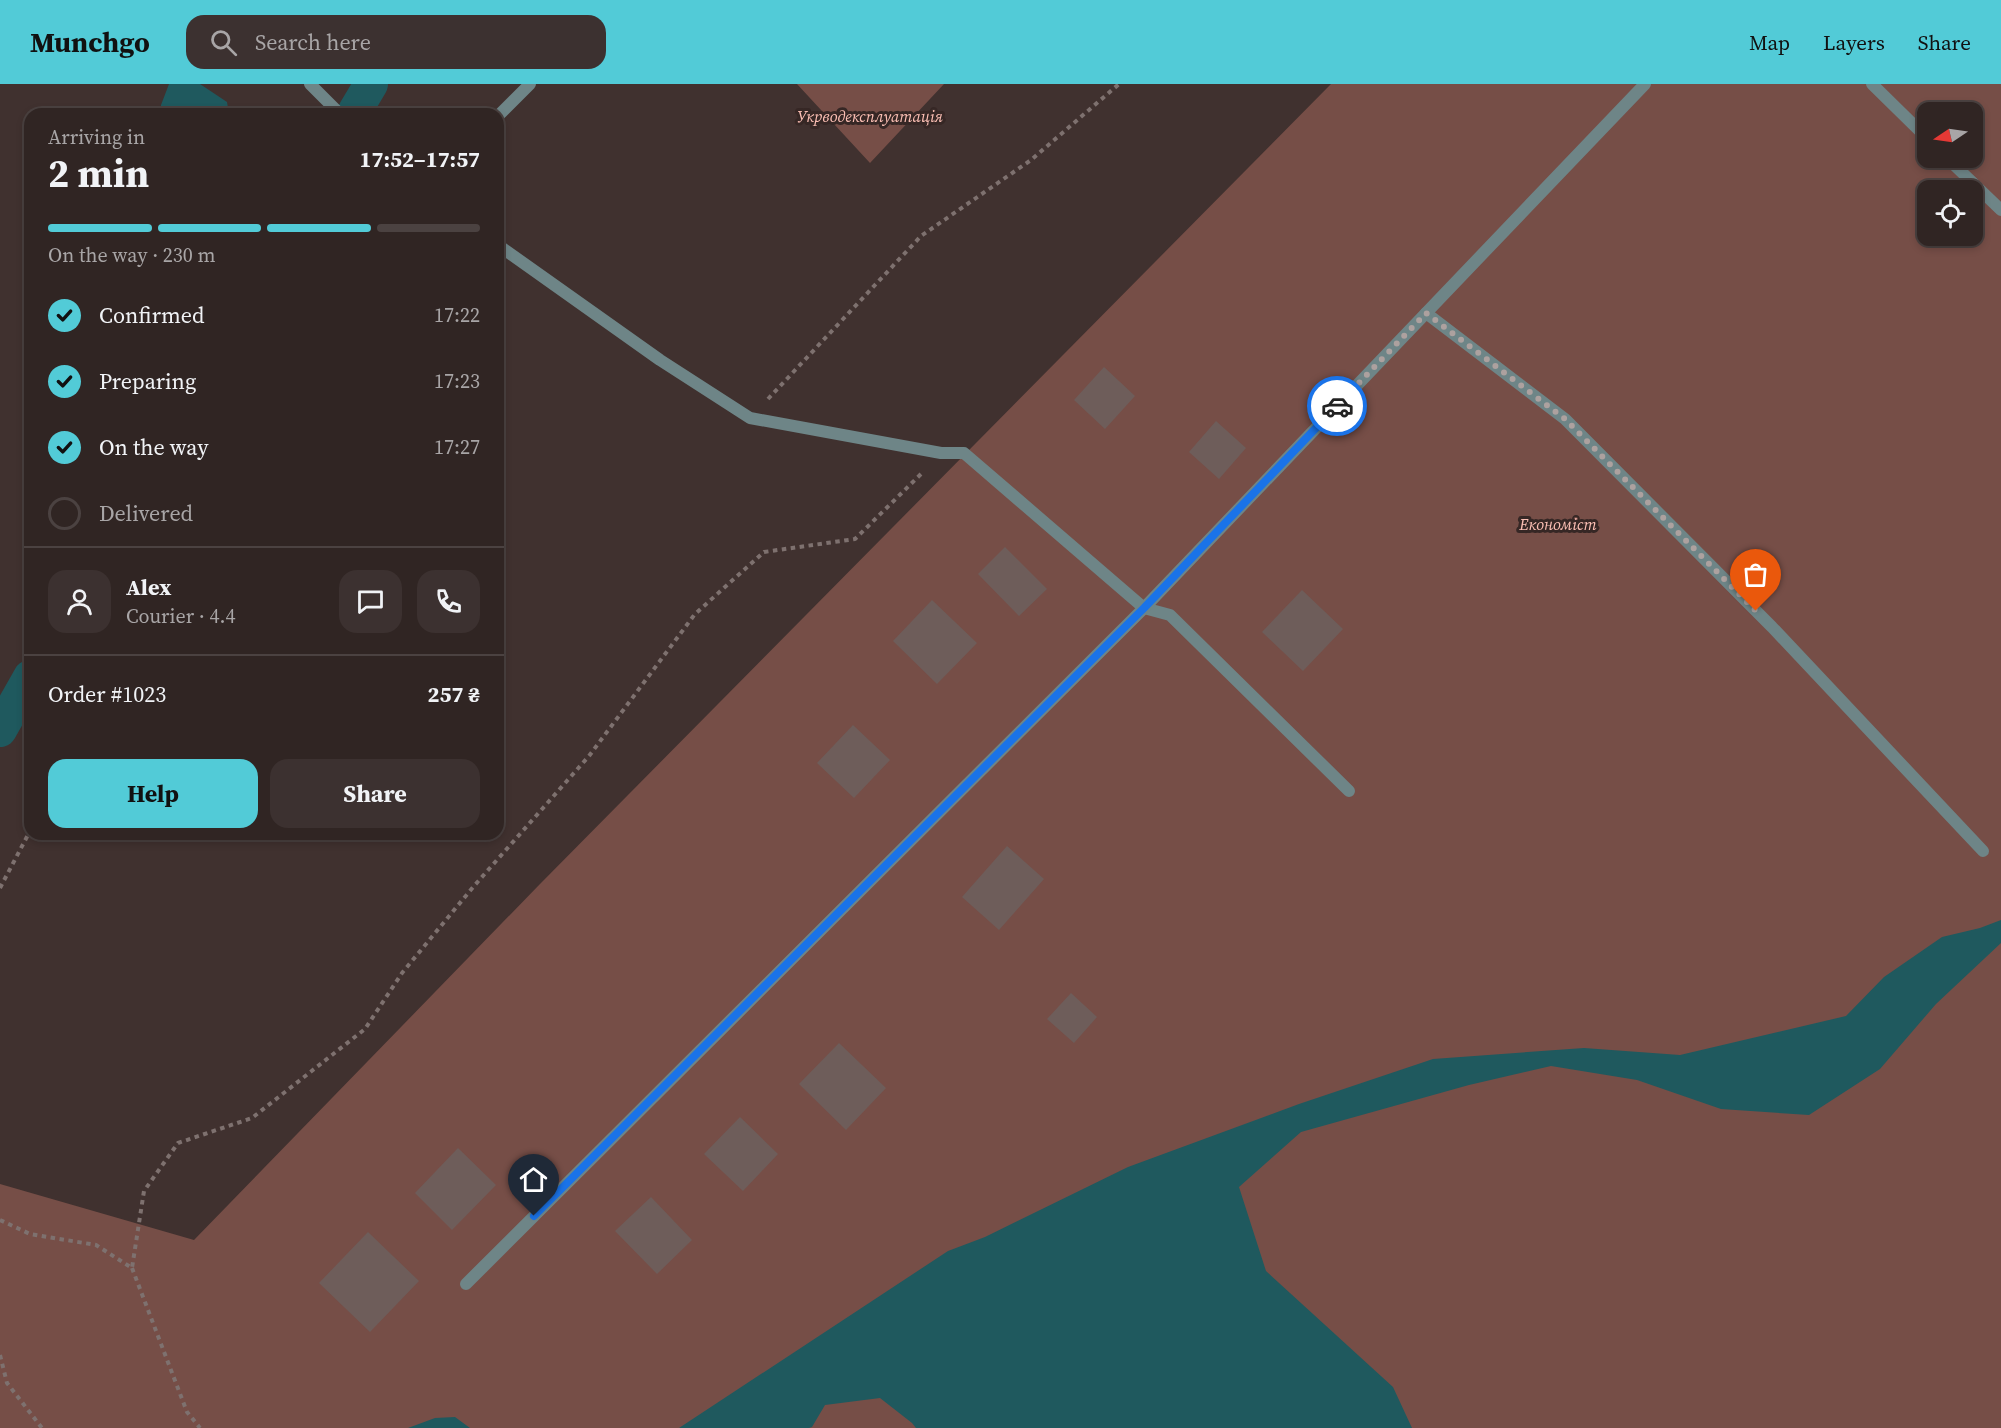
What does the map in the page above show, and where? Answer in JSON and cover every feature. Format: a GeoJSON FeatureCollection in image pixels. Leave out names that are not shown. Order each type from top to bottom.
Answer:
{"type":"FeatureCollection","features":[{"type":"Feature","properties":{"kind":"street"},"geometry":{"type":"LineString","coordinates":[[310,84],[334,108]]}},
{"type":"Feature","properties":{"kind":"street"},"geometry":{"type":"LineString","coordinates":[[504,110],[530,84]]}},
{"type":"Feature","properties":{"kind":"street"},"geometry":{"type":"LineString","coordinates":[[466,1284],[1144,608],[1645,84]]}},
{"type":"Feature","properties":{"kind":"street"},"geometry":{"type":"LineString","coordinates":[[1872,84],[1917,127]]}},
{"type":"Feature","properties":{"kind":"street"},"geometry":{"type":"LineString","coordinates":[[1957,168],[2001,210]]}},
{"type":"Feature","properties":{"kind":"street"},"geometry":{"type":"LineString","coordinates":[[504,249],[660,360],[750,418],[941,453],[964,453],[1144,608],[1170,615],[1349,791]]}},
{"type":"Feature","properties":{"kind":"street"},"geometry":{"type":"LineString","coordinates":[[1426,313],[1565,419],[1772,627],[1983,851]]}},
{"type":"Feature","properties":{"kind":"path"},"geometry":{"type":"LineString","coordinates":[[750,418],[921,236],[1031,160],[1119,84]]}},
{"type":"Feature","properties":{"kind":"path"},"geometry":{"type":"LineString","coordinates":[[200,1428],[187,1412],[132,1268],[144,1191],[178,1143],[252,1118],[364,1029],[402,973],[474,886],[589,756],[695,614],[764,552],[855,539],[941,453]]}},
{"type":"Feature","properties":{"kind":"path"},"geometry":{"type":"LineString","coordinates":[[0,888],[25,840]]}},
{"type":"Feature","properties":{"kind":"path"},"geometry":{"type":"LineString","coordinates":[[0,1220],[30,1234],[96,1245],[132,1268]]}},
{"type":"Feature","properties":{"kind":"path"},"geometry":{"type":"LineString","coordinates":[[0,1355],[7,1383],[42,1428]]}},
{"type":"Feature","properties":{"kind":"green space","name":"Укрводексплуатація"},"geometry":{"type":"Polygon","coordinates":[[[797,84],[944,84],[870,163],[797,84]]]}},
{"type":"Feature","properties":{"kind":"green space","name":"Економіст"},"geometry":{"type":"Polygon","coordinates":[[[1331,84],[2001,84],[2001,1428],[0,1428],[0,1184],[194,1240],[540,884],[1331,84]]]}},
{"type":"Feature","properties":{"kind":"water"},"geometry":{"type":"Polygon","coordinates":[[[169,84],[200,84],[227,102],[228,108],[161,108],[169,84]]]}},
{"type":"Feature","properties":{"kind":"water"},"geometry":{"type":"Polygon","coordinates":[[[2001,920],[2001,943],[1936,1004],[1880,1069],[1809,1115],[1721,1109],[1637,1080],[1551,1066],[1469,1085],[1301,1132],[1239,1187],[1266,1271],[1393,1387],[1412,1428],[916,1428],[880,1398],[825,1405],[812,1427],[809,1428],[679,1428],[948,1251],[985,1237],[1128,1167],[1299,1104],[1433,1059],[1584,1048],[1680,1055],[1846,1016],[1884,977],[1942,937],[1980,928],[2001,920]]]}},
{"type":"Feature","properties":{"kind":"water"},"geometry":{"type":"Polygon","coordinates":[[[455,1417],[470,1428],[408,1428],[435,1418],[455,1417]]]}},
{"type":"Feature","properties":{"kind":"building"},"geometry":{"type":"Polygon","coordinates":[[[1104,367],[1135,396],[1105,429],[1074,400],[1104,367]]]}},
{"type":"Feature","properties":{"kind":"building"},"geometry":{"type":"Polygon","coordinates":[[[1216,421],[1246,448],[1219,479],[1189,452],[1216,421]]]}},
{"type":"Feature","properties":{"kind":"building"},"geometry":{"type":"Polygon","coordinates":[[[1005,547],[1047,589],[1019,616],[978,574],[1005,547]]]}},
{"type":"Feature","properties":{"kind":"building"},"geometry":{"type":"Polygon","coordinates":[[[1302,590],[1343,629],[1303,671],[1262,632],[1302,590]]]}},
{"type":"Feature","properties":{"kind":"building"},"geometry":{"type":"Polygon","coordinates":[[[932,600],[977,643],[937,684],[893,641],[932,600]]]}},
{"type":"Feature","properties":{"kind":"building"},"geometry":{"type":"Polygon","coordinates":[[[853,725],[890,760],[854,798],[817,763],[853,725]]]}},
{"type":"Feature","properties":{"kind":"building"},"geometry":{"type":"Polygon","coordinates":[[[1007,846],[1044,879],[999,930],[962,897],[1007,846]]]}},
{"type":"Feature","properties":{"kind":"building"},"geometry":{"type":"Polygon","coordinates":[[[1071,993],[1097,1017],[1074,1043],[1047,1019],[1071,993]]]}},
{"type":"Feature","properties":{"kind":"building"},"geometry":{"type":"Polygon","coordinates":[[[839,1043],[886,1088],[846,1130],[799,1084],[839,1043]]]}},
{"type":"Feature","properties":{"kind":"building"},"geometry":{"type":"Polygon","coordinates":[[[740,1117],[778,1154],[743,1191],[704,1154],[740,1117]]]}},
{"type":"Feature","properties":{"kind":"building"},"geometry":{"type":"Polygon","coordinates":[[[458,1148],[496,1185],[452,1230],[415,1193],[458,1148]]]}},
{"type":"Feature","properties":{"kind":"building"},"geometry":{"type":"Polygon","coordinates":[[[651,1197],[692,1240],[657,1274],[615,1231],[651,1197]]]}},
{"type":"Feature","properties":{"kind":"building"},"geometry":{"type":"Polygon","coordinates":[[[368,1232],[419,1281],[370,1332],[319,1283],[368,1232]]]}},
{"type":"Feature","properties":{"kind":"waterway"},"geometry":{"type":"LineString","coordinates":[[357,108],[371,84]]}},
{"type":"Feature","properties":{"kind":"waterway"},"geometry":{"type":"LineString","coordinates":[[0,730],[24,688]]}},
{"type":"Feature","properties":{"kind":"way so far"},"geometry":{"type":"LineString","coordinates":[[1337,406],[1426,313],[1565,419],[1756,611]]}},
{"type":"Feature","properties":{"kind":"route"},"geometry":{"type":"LineString","coordinates":[[534,1216],[1144,608],[1337,406]]}}]}
